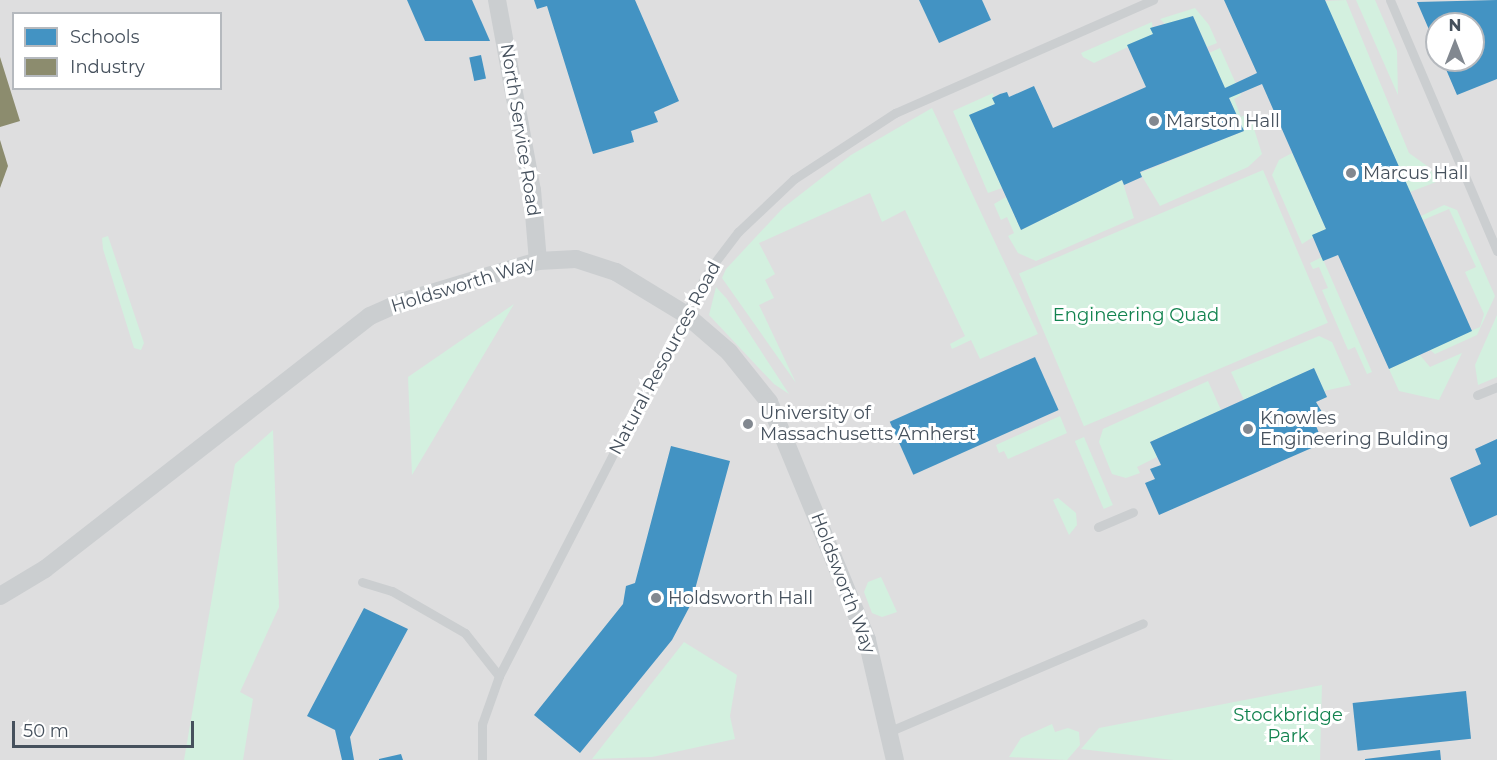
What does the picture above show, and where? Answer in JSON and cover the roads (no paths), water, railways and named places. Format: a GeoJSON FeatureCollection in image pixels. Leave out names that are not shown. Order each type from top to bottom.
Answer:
{"type":"FeatureCollection","features":[{"type":"Feature","properties":{"kind":"street","name":"North Service Road"},"geometry":{"type":"LineString","coordinates":[[497,0],[532,190],[538,261]]}},
{"type":"Feature","properties":{"kind":"street","name":"Holdsworth Way"},"geometry":{"type":"LineString","coordinates":[[0,597],[107,522],[370,316],[404,301],[538,261],[592,262],[685,314],[729,352],[778,417],[867,640],[895,760]]}},
{"type":"Feature","properties":{"kind":"lane","name":"Natural Resources Road"},"geometry":{"type":"LineString","coordinates":[[482,760],[482,724],[499,676],[708,270],[738,232],[839,145],[934,93],[1153,0]]}},
{"type":"Feature","properties":{"kind":"lane"},"geometry":{"type":"LineString","coordinates":[[1390,0],[1497,251]]}},
{"type":"Feature","properties":{"kind":"lane"},"geometry":{"type":"LineString","coordinates":[[1477,395],[1497,387]]}},
{"type":"Feature","properties":{"kind":"lane"},"geometry":{"type":"LineString","coordinates":[[1098,527],[1133,512]]}},
{"type":"Feature","properties":{"kind":"lane"},"geometry":{"type":"LineString","coordinates":[[362,582],[392,591],[458,628],[499,676]]}},
{"type":"Feature","properties":{"kind":"lane"},"geometry":{"type":"LineString","coordinates":[[888,732],[925,721],[1143,623]]}},
{"type":"Feature","properties":{"kind":"place","name":"Marston Hall"},"geometry":{"type":"Point","coordinates":[1154,121]}},
{"type":"Feature","properties":{"kind":"place","name":"Marcus Hall"},"geometry":{"type":"Point","coordinates":[1351,173]}},
{"type":"Feature","properties":{"kind":"place","name":"University of Massachusetts Amherst"},"geometry":{"type":"Point","coordinates":[748,424]}},
{"type":"Feature","properties":{"kind":"place","name":"Knowles Engineering Bulding"},"geometry":{"type":"Point","coordinates":[1248,429]}},
{"type":"Feature","properties":{"kind":"place","name":"Holdsworth Hall"},"geometry":{"type":"Point","coordinates":[656,598]}},
{"type":"Feature","properties":{"kind":"park label","name":"Engineering Quad"},"geometry":{"type":"Point","coordinates":[1136,315]}},
{"type":"Feature","properties":{"kind":"park label","name":"Stockbridge Park"},"geometry":{"type":"Point","coordinates":[1288,726]}}]}
